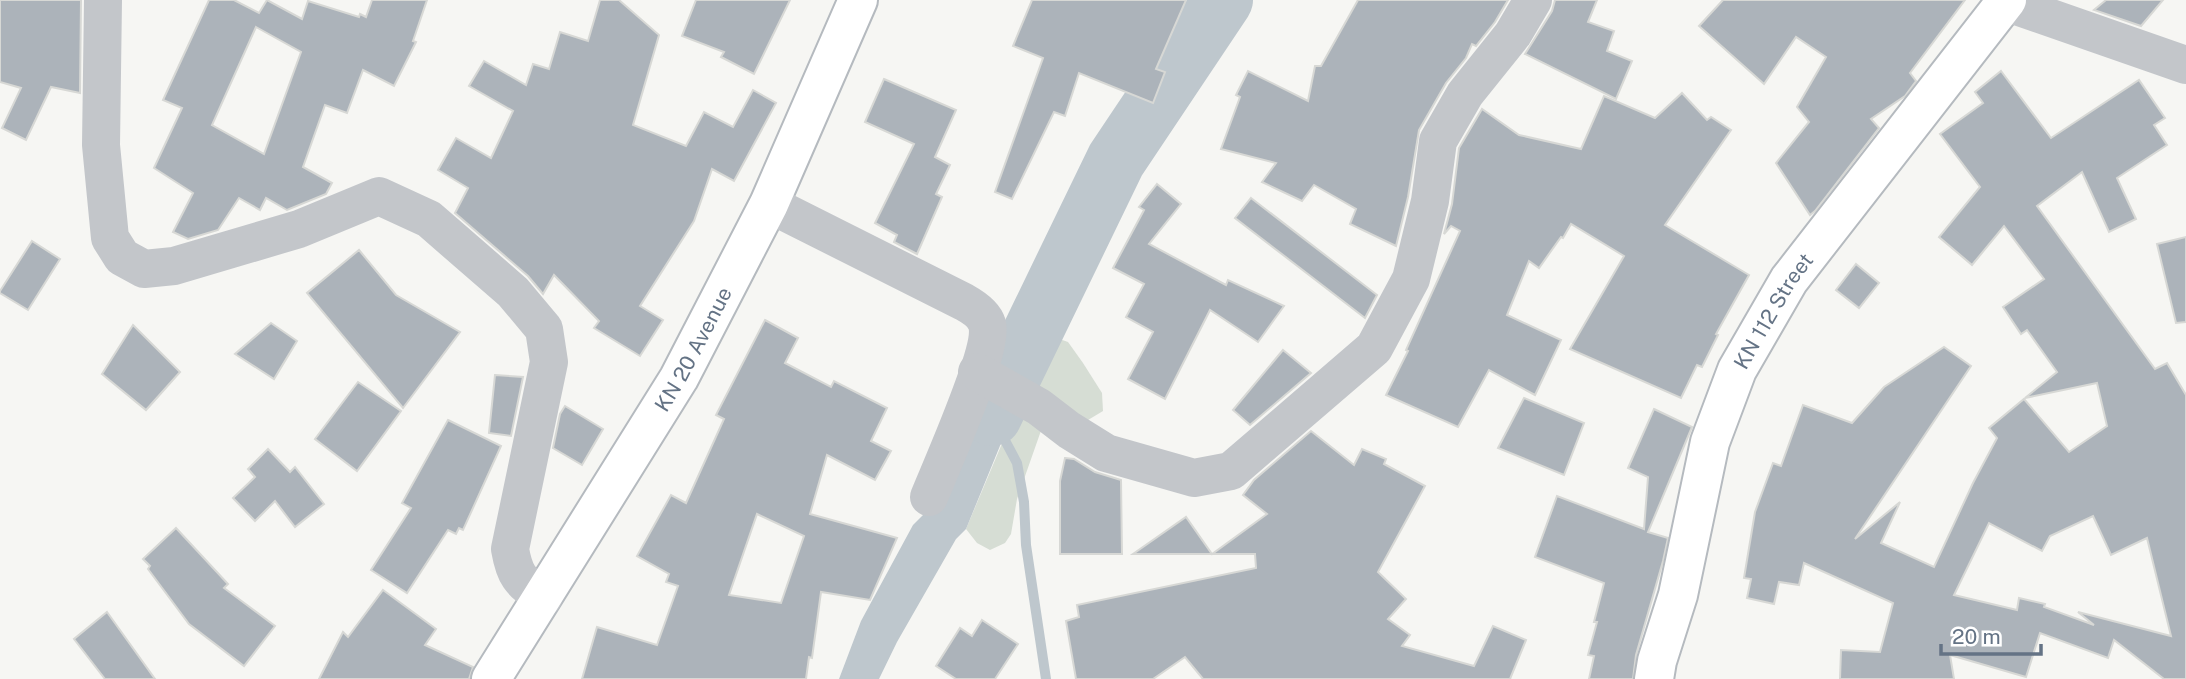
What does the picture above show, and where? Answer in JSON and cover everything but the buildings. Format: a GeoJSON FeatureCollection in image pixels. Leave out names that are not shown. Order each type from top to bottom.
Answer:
{"type":"FeatureCollection","features":[{"type":"Feature","properties":{"kind":"main road","name":"KN 20 Avenue"},"geometry":{"type":"LineString","coordinates":[[491,679],[679,378],[769,204],[858,0]]}},
{"type":"Feature","properties":{"kind":"main road","name":"KN 112 Street"},"geometry":{"type":"LineString","coordinates":[[1654,679],[1678,595],[1710,442],[1737,370],[1789,280],[2006,1]]}},
{"type":"Feature","properties":{"kind":"street"},"geometry":{"type":"LineString","coordinates":[[103,0],[101,145],[110,238],[122,257],[144,269],[174,266],[299,229],[379,196],[429,219],[513,292],[544,330],[549,362],[510,549],[513,568],[521,580],[543,598]]}},
{"type":"Feature","properties":{"kind":"street"},"geometry":{"type":"LineString","coordinates":[[983,376],[1039,407],[1106,453],[1194,478],[1231,471],[1374,348],[1411,279],[1430,201],[1438,141],[1465,94],[1513,33],[1533,0]]}},
{"type":"Feature","properties":{"kind":"street"},"geometry":{"type":"LineString","coordinates":[[2006,1],[2186,65]]}},
{"type":"Feature","properties":{"kind":"street"},"geometry":{"type":"LineString","coordinates":[[769,204],[975,309],[983,317],[987,325],[983,376],[968,401],[929,497]]}},
{"type":"Feature","properties":{"kind":"shaded area"},"geometry":{"type":"Polygon","coordinates":[[[1051,336],[1068,342],[1102,393],[1103,411],[1088,420],[1027,390],[1034,360],[1040,347],[1051,336]]]}},
{"type":"Feature","properties":{"kind":"shaded area"},"geometry":{"type":"Polygon","coordinates":[[[978,410],[992,416],[1004,436],[966,529],[956,539],[879,679],[839,679],[861,621],[913,525],[930,508],[978,410]]]}},
{"type":"Feature","properties":{"kind":"shaded area"},"geometry":{"type":"Polygon","coordinates":[[[1014,415],[1043,425],[1017,499],[1011,534],[1005,543],[990,550],[977,543],[966,529],[1014,415]]]}},
{"type":"Feature","properties":{"kind":"waterway"},"geometry":{"type":"LineString","coordinates":[[992,416],[1116,160],[1223,0]]}},
{"type":"Feature","properties":{"kind":"waterway"},"geometry":{"type":"LineString","coordinates":[[992,416],[1017,463],[1046,679]]}}]}
